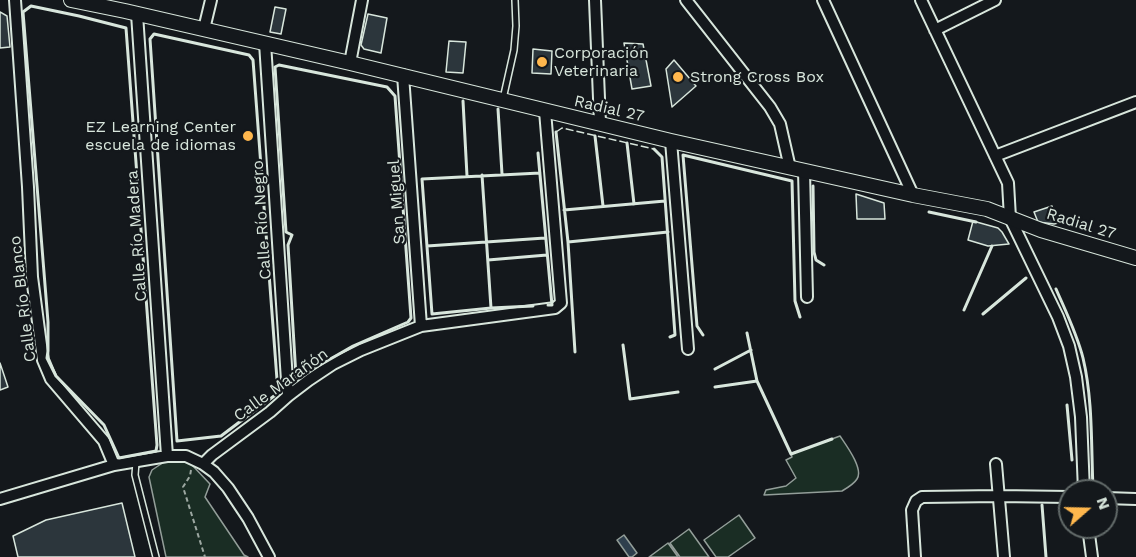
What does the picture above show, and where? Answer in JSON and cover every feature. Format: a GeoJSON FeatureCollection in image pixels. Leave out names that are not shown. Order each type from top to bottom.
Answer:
{"type":"FeatureCollection","features":[{"type":"Feature","properties":{"kind":"street","name":"Calle Río Blanco"},"geometry":{"type":"LineString","coordinates":[[15,0],[32,277],[42,360],[51,379],[104,441],[114,465]]}},
{"type":"Feature","properties":{"kind":"street","name":"Radial 27"},"geometry":{"type":"LineString","coordinates":[[71,0],[403,75],[671,141],[913,195],[987,209],[1041,230],[1136,258]]}},
{"type":"Feature","properties":{"kind":"street"},"geometry":{"type":"LineString","coordinates":[[204,29],[211,0]]}},
{"type":"Feature","properties":{"kind":"street"},"geometry":{"type":"LineString","coordinates":[[350,63],[363,0]]}},
{"type":"Feature","properties":{"kind":"street"},"geometry":{"type":"LineString","coordinates":[[595,0],[600,123]]}},
{"type":"Feature","properties":{"kind":"street"},"geometry":{"type":"LineString","coordinates":[[686,0],[770,106],[780,124],[790,168]]}},
{"type":"Feature","properties":{"kind":"street"},"geometry":{"type":"LineString","coordinates":[[823,0],[913,195]]}},
{"type":"Feature","properties":{"kind":"street"},"geometry":{"type":"LineString","coordinates":[[921,0],[1008,183],[1010,218],[1058,317],[1069,346],[1076,376],[1081,417],[1084,479]]}},
{"type":"Feature","properties":{"kind":"street"},"geometry":{"type":"LineString","coordinates":[[935,30],[995,0]]}},
{"type":"Feature","properties":{"kind":"street","name":"Calle Río Madera"},"geometry":{"type":"LineString","coordinates":[[137,14],[167,456]]}},
{"type":"Feature","properties":{"kind":"street","name":"Calle Río Negro"},"geometry":{"type":"LineString","coordinates":[[265,43],[288,396]]}},
{"type":"Feature","properties":{"kind":"street","name":"San Miguel"},"geometry":{"type":"LineString","coordinates":[[403,75],[421,326]]}},
{"type":"Feature","properties":{"kind":"street"},"geometry":{"type":"LineString","coordinates":[[995,156],[1136,102]]}},
{"type":"Feature","properties":{"kind":"street","name":"Calle Marañón"},"geometry":{"type":"LineString","coordinates":[[198,464],[333,364],[362,350],[421,326],[559,306],[561,303],[545,111]]}},
{"type":"Feature","properties":{"kind":"street"},"geometry":{"type":"LineString","coordinates":[[671,141],[688,349]]}},
{"type":"Feature","properties":{"kind":"street"},"geometry":{"type":"LineString","coordinates":[[804,171],[807,297]]}},
{"type":"Feature","properties":{"kind":"street"},"geometry":{"type":"LineString","coordinates":[[0,499],[114,465],[167,456],[186,456],[214,472],[228,488],[248,518],[269,557]]}},
{"type":"Feature","properties":{"kind":"street"},"geometry":{"type":"LineString","coordinates":[[996,464],[1004,557]]}},
{"type":"Feature","properties":{"kind":"street"},"geometry":{"type":"LineString","coordinates":[[915,557],[912,510],[916,501],[922,497],[1058,497]]}},
{"type":"Feature","properties":{"kind":"street"},"geometry":{"type":"LineString","coordinates":[[1118,498],[1136,499]]}},
{"type":"Feature","properties":{"kind":"street"},"geometry":{"type":"LineString","coordinates":[[1090,539],[1092,557]]}},
{"type":"Feature","properties":{"kind":"lane"},"geometry":{"type":"LineString","coordinates":[[503,101],[514,50],[515,0]]}},
{"type":"Feature","properties":{"kind":"lane"},"geometry":{"type":"LineString","coordinates":[[136,462],[135,475],[156,557]]}},
{"type":"Feature","properties":{"kind":"path"},"geometry":{"type":"LineString","coordinates":[[198,464],[183,487],[205,557]]}},
{"type":"Feature","properties":{"kind":"green space"},"geometry":{"type":"Polygon","coordinates":[[[840,436],[858,469],[859,475],[852,484],[842,491],[764,495],[766,490],[786,486],[796,478],[786,460],[792,457],[791,454],[840,436]]]}},
{"type":"Feature","properties":{"kind":"green space"},"geometry":{"type":"Polygon","coordinates":[[[163,460],[186,461],[210,484],[205,497],[244,555],[248,557],[166,557],[149,477],[152,470],[164,462],[163,460]]]}},
{"type":"Feature","properties":{"kind":"green space"},"geometry":{"type":"Polygon","coordinates":[[[739,515],[755,538],[728,557],[716,557],[704,540],[739,515]]]}},
{"type":"Feature","properties":{"kind":"green space"},"geometry":{"type":"Polygon","coordinates":[[[689,529],[709,557],[680,557],[670,543],[689,529]]]}},
{"type":"Feature","properties":{"kind":"green space"},"geometry":{"type":"Polygon","coordinates":[[[668,543],[678,557],[649,557],[668,543]]]}},
{"type":"Feature","properties":{"kind":"water"},"geometry":{"type":"Polygon","coordinates":[[[624,535],[637,553],[632,557],[629,557],[617,540],[624,535]]]}},
{"type":"Feature","properties":{"kind":"building"},"geometry":{"type":"Polygon","coordinates":[[[275,7],[286,9],[281,34],[270,32],[275,7]]]}},
{"type":"Feature","properties":{"kind":"building"},"geometry":{"type":"Polygon","coordinates":[[[0,12],[7,16],[10,47],[0,48],[0,12]]]}},
{"type":"Feature","properties":{"kind":"building"},"geometry":{"type":"Polygon","coordinates":[[[368,14],[387,18],[381,53],[364,49],[361,45],[368,14]]]}},
{"type":"Feature","properties":{"kind":"building"},"geometry":{"type":"Polygon","coordinates":[[[449,41],[466,42],[463,73],[446,72],[449,41]]]}},
{"type":"Feature","properties":{"kind":"building"},"geometry":{"type":"Polygon","coordinates":[[[624,43],[643,44],[651,86],[632,89],[624,43]]]}},
{"type":"Feature","properties":{"kind":"building","name":"Corporación Veterinaria"},"geometry":{"type":"Polygon","coordinates":[[[533,49],[552,51],[551,74],[532,73],[533,49]]]}},
{"type":"Feature","properties":{"kind":"building","name":"Strong Cross Box"},"geometry":{"type":"Polygon","coordinates":[[[674,60],[696,86],[672,107],[666,69],[674,60]]]}},
{"type":"Feature","properties":{"kind":"building"},"geometry":{"type":"Polygon","coordinates":[[[856,194],[884,203],[885,219],[857,219],[856,194]]]}},
{"type":"Feature","properties":{"kind":"building"},"geometry":{"type":"Polygon","coordinates":[[[1052,206],[1058,223],[1038,222],[1034,212],[1052,206]]]}},
{"type":"Feature","properties":{"kind":"building"},"geometry":{"type":"Polygon","coordinates":[[[973,221],[998,228],[1009,244],[988,246],[968,240],[973,221]]]}},
{"type":"Feature","properties":{"kind":"building"},"geometry":{"type":"Polygon","coordinates":[[[0,363],[8,387],[0,390],[0,363]]]}},
{"type":"Feature","properties":{"kind":"building"},"geometry":{"type":"Polygon","coordinates":[[[122,503],[135,557],[18,557],[13,536],[46,520],[122,503]]]}},
{"type":"Feature","properties":{"kind":"fence"},"geometry":{"type":"LineString","coordinates":[[556,132],[562,128],[654,149]]}},
{"type":"Feature","properties":{"kind":"wall"},"geometry":{"type":"LineString","coordinates":[[31,6],[126,28],[156,451],[119,458],[104,425],[56,376],[47,358],[48,322],[23,12],[31,6]]}},
{"type":"Feature","properties":{"kind":"wall"},"geometry":{"type":"LineString","coordinates":[[154,34],[249,55],[253,60],[278,393],[221,436],[177,441],[150,39],[154,34]]}},
{"type":"Feature","properties":{"kind":"wall"},"geometry":{"type":"LineString","coordinates":[[279,65],[387,87],[395,96],[411,318],[408,322],[353,346],[299,377],[296,377],[288,245],[292,235],[286,232],[275,67],[279,65]]}},
{"type":"Feature","properties":{"kind":"wall"},"geometry":{"type":"LineString","coordinates":[[463,101],[467,176]]}},
{"type":"Feature","properties":{"kind":"wall"},"geometry":{"type":"LineString","coordinates":[[498,109],[502,174]]}},
{"type":"Feature","properties":{"kind":"wall"},"geometry":{"type":"LineString","coordinates":[[556,132],[568,242],[575,352]]}},
{"type":"Feature","properties":{"kind":"wall"},"geometry":{"type":"LineString","coordinates":[[595,136],[603,206]]}},
{"type":"Feature","properties":{"kind":"wall"},"geometry":{"type":"LineString","coordinates":[[627,143],[634,204]]}},
{"type":"Feature","properties":{"kind":"wall"},"geometry":{"type":"LineString","coordinates":[[654,149],[662,157],[675,335],[670,337]]}},
{"type":"Feature","properties":{"kind":"wall"},"geometry":{"type":"LineString","coordinates":[[538,153],[552,305],[548,305]]}},
{"type":"Feature","properties":{"kind":"wall"},"geometry":{"type":"LineString","coordinates":[[703,335],[697,326],[683,155],[792,181],[795,301],[800,317]]}},
{"type":"Feature","properties":{"kind":"wall"},"geometry":{"type":"LineString","coordinates":[[533,306],[432,314],[422,179],[540,173]]}},
{"type":"Feature","properties":{"kind":"wall"},"geometry":{"type":"LineString","coordinates":[[482,175],[491,308]]}},
{"type":"Feature","properties":{"kind":"wall"},"geometry":{"type":"LineString","coordinates":[[813,186],[814,252],[816,260],[824,265]]}},
{"type":"Feature","properties":{"kind":"wall"},"geometry":{"type":"LineString","coordinates":[[564,210],[665,201]]}},
{"type":"Feature","properties":{"kind":"wall"},"geometry":{"type":"LineString","coordinates":[[929,212],[976,222]]}},
{"type":"Feature","properties":{"kind":"wall"},"geometry":{"type":"LineString","coordinates":[[568,242],[668,232]]}},
{"type":"Feature","properties":{"kind":"wall"},"geometry":{"type":"LineString","coordinates":[[427,246],[545,238]]}},
{"type":"Feature","properties":{"kind":"wall"},"geometry":{"type":"LineString","coordinates":[[964,310],[992,246]]}},
{"type":"Feature","properties":{"kind":"wall"},"geometry":{"type":"LineString","coordinates":[[488,260],[547,255]]}},
{"type":"Feature","properties":{"kind":"wall"},"geometry":{"type":"LineString","coordinates":[[983,314],[1026,278]]}},
{"type":"Feature","properties":{"kind":"wall"},"geometry":{"type":"LineString","coordinates":[[1056,289],[1078,340],[1083,358],[1090,407],[1093,479]]}},
{"type":"Feature","properties":{"kind":"wall"},"geometry":{"type":"LineString","coordinates":[[747,333],[757,381],[791,454],[832,439]]}},
{"type":"Feature","properties":{"kind":"wall"},"geometry":{"type":"LineString","coordinates":[[623,345],[630,399],[678,392]]}},
{"type":"Feature","properties":{"kind":"wall"},"geometry":{"type":"LineString","coordinates":[[715,369],[751,350]]}},
{"type":"Feature","properties":{"kind":"wall"},"geometry":{"type":"LineString","coordinates":[[715,387],[757,381]]}},
{"type":"Feature","properties":{"kind":"wall"},"geometry":{"type":"LineString","coordinates":[[1067,405],[1072,460]]}},
{"type":"Feature","properties":{"kind":"wall"},"geometry":{"type":"LineString","coordinates":[[1042,505],[1046,557]]}},
{"type":"Feature","properties":{"kind":"place","name":"Corporación Veterinaria"},"geometry":{"type":"Point","coordinates":[542,62]}},
{"type":"Feature","properties":{"kind":"place","name":"Strong Cross Box"},"geometry":{"type":"Point","coordinates":[678,77]}},
{"type":"Feature","properties":{"kind":"place","name":"EZ Learning Center escuela de idiomas"},"geometry":{"type":"Point","coordinates":[248,136]}}]}
